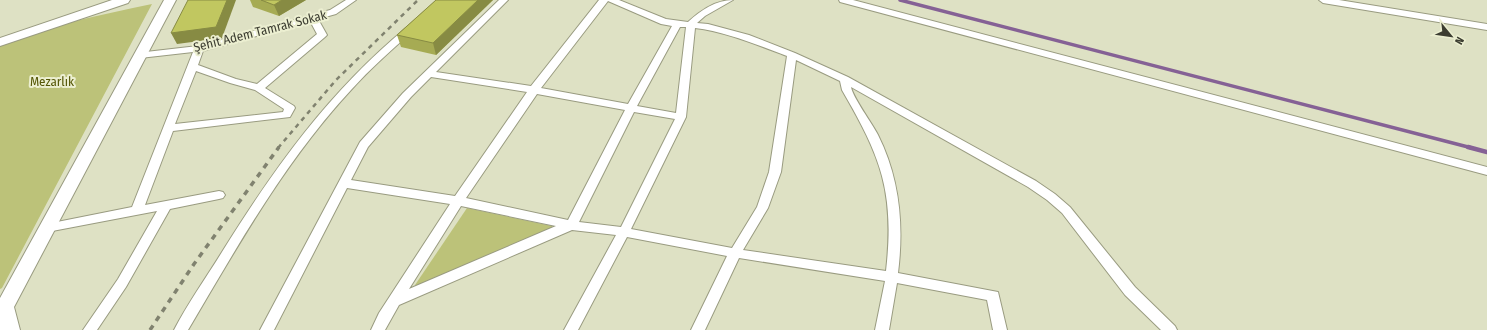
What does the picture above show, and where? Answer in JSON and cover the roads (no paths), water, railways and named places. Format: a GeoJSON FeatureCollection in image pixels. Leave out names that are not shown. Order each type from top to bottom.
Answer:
{"type":"FeatureCollection","features":[{"type":"Feature","properties":{"kind":"street"},"geometry":{"type":"LineString","coordinates":[[0,35],[43,22],[102,0]]}},
{"type":"Feature","properties":{"kind":"street"},"geometry":{"type":"LineString","coordinates":[[0,42],[124,0]]}},
{"type":"Feature","properties":{"kind":"street"},"geometry":{"type":"LineString","coordinates":[[10,330],[5,307],[170,0]]}},
{"type":"Feature","properties":{"kind":"street","name":"Şehit Adem Tamrak Sokak"},"geometry":{"type":"LineString","coordinates":[[140,55],[199,49],[333,12],[352,0]]}},
{"type":"Feature","properties":{"kind":"street"},"geometry":{"type":"LineString","coordinates":[[267,330],[364,145],[407,95],[504,0]]}},
{"type":"Feature","properties":{"kind":"street"},"geometry":{"type":"LineString","coordinates":[[378,330],[384,317],[458,201],[534,90],[604,0]]}},
{"type":"Feature","properties":{"kind":"street"},"geometry":{"type":"LineString","coordinates":[[611,0],[654,19],[677,24],[691,24],[728,31],[792,55],[845,79],[1032,184],[1066,210],[1130,291],[1170,330]]}},
{"type":"Feature","properties":{"kind":"street"},"geometry":{"type":"LineString","coordinates":[[571,330],[624,232],[681,117],[691,24],[702,14],[729,0]]}},
{"type":"Feature","properties":{"kind":"street"},"geometry":{"type":"LineString","coordinates":[[843,0],[1487,171]]}},
{"type":"Feature","properties":{"kind":"street"},"geometry":{"type":"LineString","coordinates":[[1323,0],[1487,27]]}},
{"type":"Feature","properties":{"kind":"street"},"geometry":{"type":"LineString","coordinates":[[259,88],[322,36],[313,18]]}},
{"type":"Feature","properties":{"kind":"street"},"geometry":{"type":"LineString","coordinates":[[181,330],[251,215],[293,155],[325,114],[355,80],[416,23]]}},
{"type":"Feature","properties":{"kind":"street"},"geometry":{"type":"LineString","coordinates":[[394,301],[571,225],[631,108],[677,24]]}},
{"type":"Feature","properties":{"kind":"street"},"geometry":{"type":"LineString","coordinates":[[137,210],[199,49]]}},
{"type":"Feature","properties":{"kind":"street"},"geometry":{"type":"LineString","coordinates":[[698,330],[735,253],[762,208],[769,192],[775,172],[792,55]]}},
{"type":"Feature","properties":{"kind":"street"},"geometry":{"type":"LineString","coordinates":[[168,128],[286,115],[290,108],[259,88],[233,81],[192,66]]}},
{"type":"Feature","properties":{"kind":"street"},"geometry":{"type":"LineString","coordinates":[[429,74],[534,90],[681,117]]}},
{"type":"Feature","properties":{"kind":"street"},"geometry":{"type":"LineString","coordinates":[[845,79],[846,90],[879,148],[888,172],[894,196],[896,217],[892,277],[882,330]]}},
{"type":"Feature","properties":{"kind":"street"},"geometry":{"type":"LineString","coordinates":[[344,183],[458,201],[571,225],[624,232],[735,253],[892,277],[993,296],[1000,330]]}},
{"type":"Feature","properties":{"kind":"street"},"geometry":{"type":"LineString","coordinates":[[47,228],[219,195]]}},
{"type":"Feature","properties":{"kind":"street"},"geometry":{"type":"LineString","coordinates":[[90,330],[122,284],[166,205]]}},
{"type":"Feature","properties":{"kind":"waterway"},"geometry":{"type":"LineString","coordinates":[[900,0],[1472,148]]}},
{"type":"Feature","properties":{"kind":"waterway"},"geometry":{"type":"LineString","coordinates":[[1468,147],[1487,152]]}},
{"type":"Feature","properties":{"kind":"railway"},"geometry":{"type":"LineString","coordinates":[[278,148],[336,80],[418,0]]}},
{"type":"Feature","properties":{"kind":"railway"},"geometry":{"type":"LineString","coordinates":[[150,330],[194,264],[279,147]]}},
{"type":"Feature","properties":{"kind":"park label","name":"Mezarlık"},"geometry":{"type":"Point","coordinates":[52,81]}}]}
